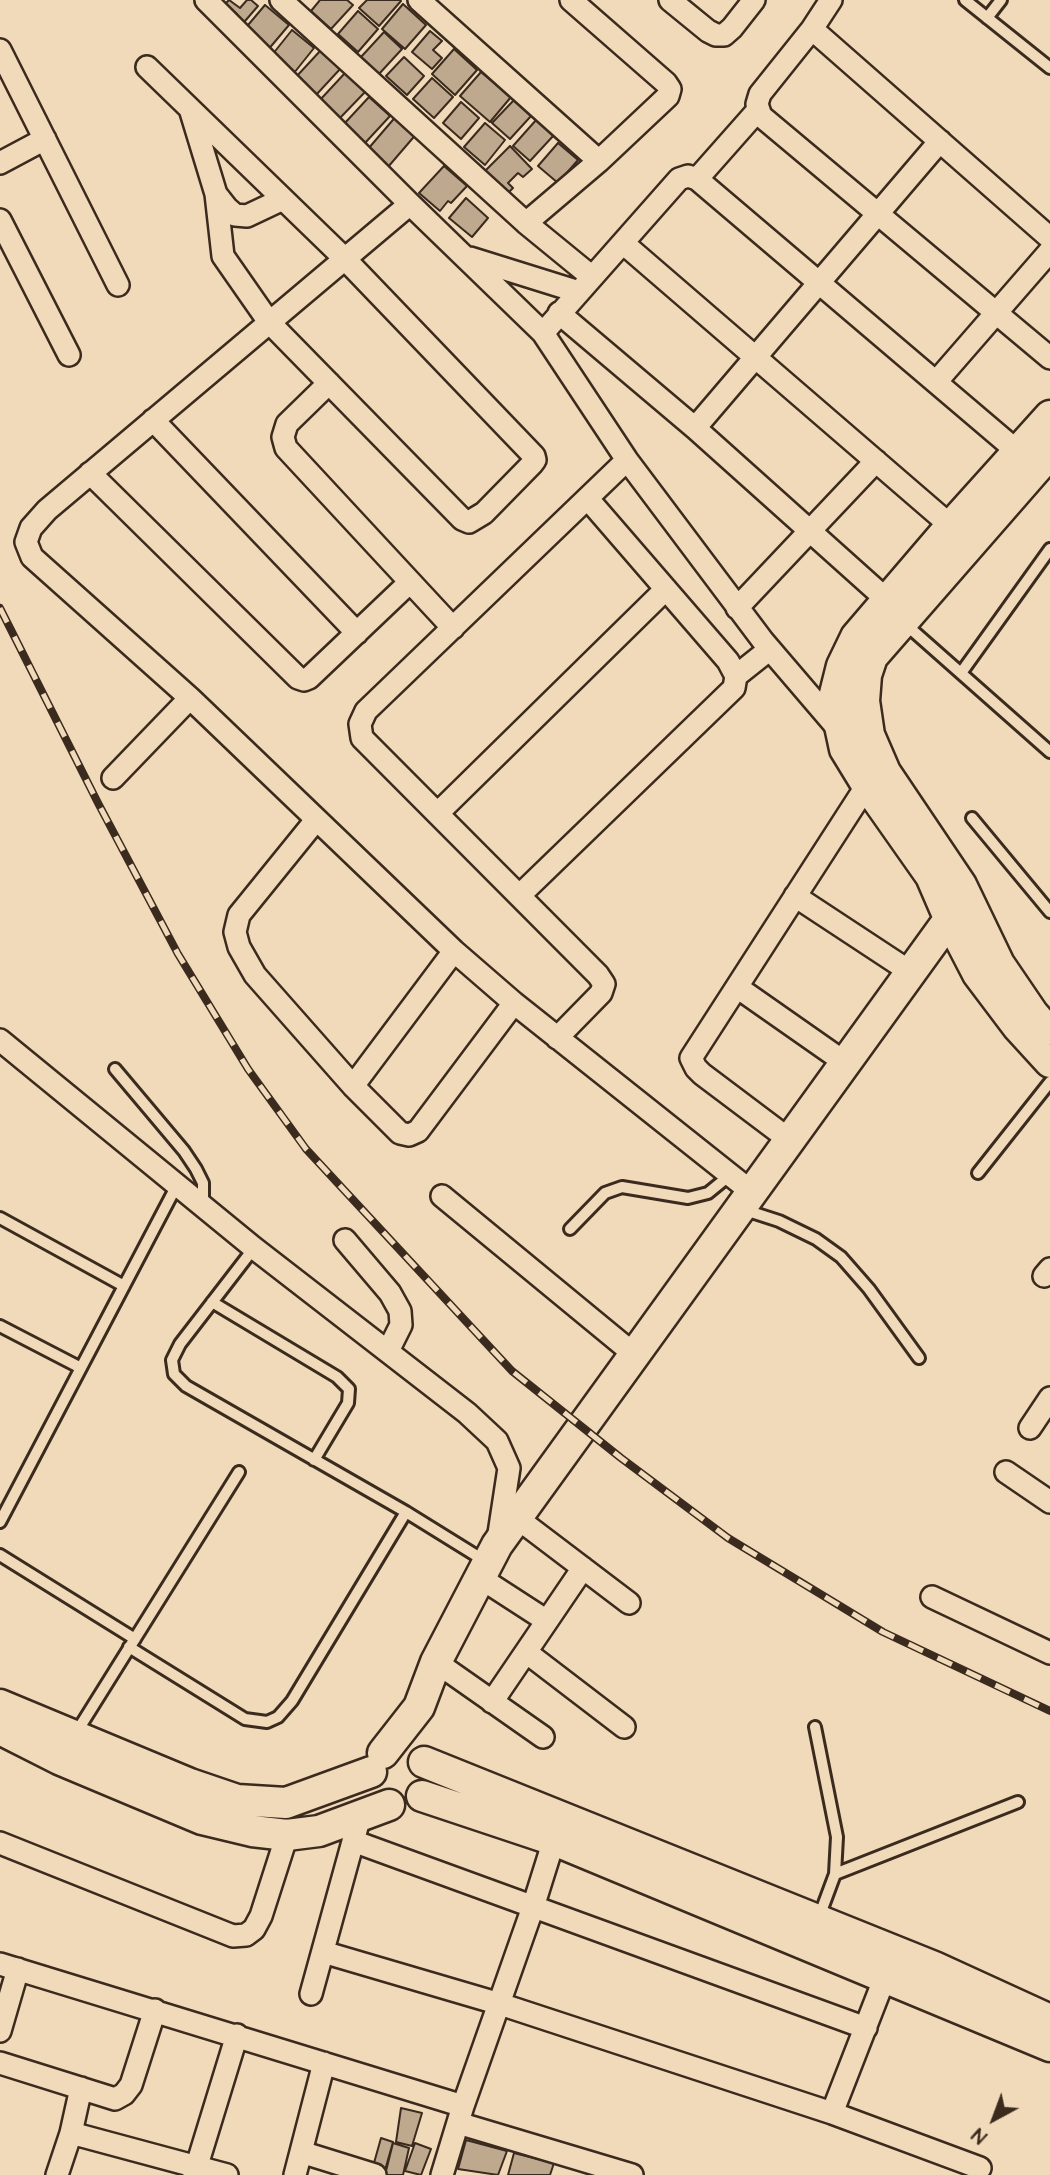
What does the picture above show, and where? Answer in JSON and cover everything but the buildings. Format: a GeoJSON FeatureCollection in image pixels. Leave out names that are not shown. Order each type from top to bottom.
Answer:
{"type":"FeatureCollection","features":[{"type":"Feature","properties":{"kind":"main road"},"geometry":{"type":"LineString","coordinates":[[1050,416],[951,526],[895,611],[866,675],[865,718],[875,753],[885,772],[936,845],[978,974],[1018,1027],[1050,1062]]}},
{"type":"Feature","properties":{"kind":"main road"},"geometry":{"type":"LineString","coordinates":[[1050,453],[895,611],[856,637],[842,666],[834,698],[845,749],[867,785],[1034,1014],[1050,1032]]}},
{"type":"Feature","properties":{"kind":"main road"},"geometry":{"type":"LineString","coordinates":[[419,1707],[421,1758],[429,1779],[422,1796],[407,1806],[389,1805],[375,1794],[371,1785],[377,1763],[419,1707],[436,1662],[488,1562],[635,1355],[742,1193],[791,1141],[958,908]]}},
{"type":"Feature","properties":{"kind":"main road"},"geometry":{"type":"LineString","coordinates":[[0,1705],[66,1748],[202,1819],[252,1831],[287,1835],[319,1830],[356,1829],[389,1805]]}},
{"type":"Feature","properties":{"kind":"main road"},"geometry":{"type":"LineString","coordinates":[[0,1730],[237,1800],[286,1802],[377,1763],[400,1748],[934,1967],[1050,2020]]}},
{"type":"Feature","properties":{"kind":"main road"},"geometry":{"type":"LineString","coordinates":[[422,1796],[554,1840],[1050,2046]]}},
{"type":"Feature","properties":{"kind":"street"},"geometry":{"type":"LineString","coordinates":[[206,0],[543,333],[627,460],[737,608],[840,731],[875,753]]}},
{"type":"Feature","properties":{"kind":"street"},"geometry":{"type":"LineString","coordinates":[[281,0],[526,223],[585,285]]}},
{"type":"Feature","properties":{"kind":"street"},"geometry":{"type":"LineString","coordinates":[[419,0],[599,161]]}},
{"type":"Feature","properties":{"kind":"street"},"geometry":{"type":"LineString","coordinates":[[526,223],[663,102],[670,89],[570,0]]}},
{"type":"Feature","properties":{"kind":"street"},"geometry":{"type":"LineString","coordinates":[[670,0],[708,31],[724,35],[754,0]]}},
{"type":"Feature","properties":{"kind":"street"},"geometry":{"type":"LineString","coordinates":[[697,179],[758,110],[760,94],[812,29],[831,0]]}},
{"type":"Feature","properties":{"kind":"street"},"geometry":{"type":"LineString","coordinates":[[812,29],[1050,238]]}},
{"type":"Feature","properties":{"kind":"street"},"geometry":{"type":"LineString","coordinates":[[0,50],[118,285]]}},
{"type":"Feature","properties":{"kind":"street"},"geometry":{"type":"LineString","coordinates":[[147,66],[344,258],[530,451],[535,460],[484,513],[469,522],[462,519],[269,322],[223,256],[216,194],[190,109]]}},
{"type":"Feature","properties":{"kind":"street"},"geometry":{"type":"LineString","coordinates":[[757,104],[761,116],[1050,358]]}},
{"type":"Feature","properties":{"kind":"street"},"geometry":{"type":"LineString","coordinates":[[0,163],[45,139]]}},
{"type":"Feature","properties":{"kind":"street"},"geometry":{"type":"LineString","coordinates":[[695,428],[940,141]]}},
{"type":"Feature","properties":{"kind":"street"},"geometry":{"type":"LineString","coordinates":[[543,333],[679,179],[688,176],[697,179],[1018,452]]}},
{"type":"Feature","properties":{"kind":"street"},"geometry":{"type":"LineString","coordinates":[[216,194],[235,215],[247,216],[284,199]]}},
{"type":"Feature","properties":{"kind":"street"},"geometry":{"type":"LineString","coordinates":[[410,204],[47,510],[31,528],[26,542],[32,557],[190,698],[454,951],[742,1193]]}},
{"type":"Feature","properties":{"kind":"street"},"geometry":{"type":"LineString","coordinates":[[0,220],[69,355]]}},
{"type":"Feature","properties":{"kind":"street"},"geometry":{"type":"LineString","coordinates":[[623,243],[951,526]]}},
{"type":"Feature","properties":{"kind":"street"},"geometry":{"type":"LineString","coordinates":[[936,382],[998,314],[1050,251]]}},
{"type":"Feature","properties":{"kind":"street"},"geometry":{"type":"LineString","coordinates":[[464,256],[585,285]]}},
{"type":"Feature","properties":{"kind":"street"},"geometry":{"type":"LineString","coordinates":[[559,313],[695,428],[895,611]]}},
{"type":"Feature","properties":{"kind":"street"},"geometry":{"type":"LineString","coordinates":[[329,383],[287,424],[283,437],[286,448],[453,628]]}},
{"type":"Feature","properties":{"kind":"street"},"geometry":{"type":"LineString","coordinates":[[153,420],[357,633]]}},
{"type":"Feature","properties":{"kind":"street"},"geometry":{"type":"LineString","coordinates":[[557,1038],[601,993],[604,984],[589,964],[362,738],[360,724],[366,711],[627,460]]}},
{"type":"Feature","properties":{"kind":"street"},"geometry":{"type":"LineString","coordinates":[[737,608],[876,461]]}},
{"type":"Feature","properties":{"kind":"street"},"geometry":{"type":"LineString","coordinates":[[90,473],[298,678],[309,678],[410,582]]}},
{"type":"Feature","properties":{"kind":"street"},"geometry":{"type":"LineString","coordinates":[[520,895],[734,688],[736,676],[728,661],[588,499]]}},
{"type":"Feature","properties":{"kind":"street"},"geometry":{"type":"LineString","coordinates":[[438,813],[666,589]]}},
{"type":"Feature","properties":{"kind":"street"},"geometry":{"type":"LineString","coordinates":[[736,676],[770,649]]}},
{"type":"Feature","properties":{"kind":"street"},"geometry":{"type":"LineString","coordinates":[[113,778],[190,698]]}},
{"type":"Feature","properties":{"kind":"street"},"geometry":{"type":"LineString","coordinates":[[791,1141],[702,1074],[691,1058],[867,785]]}},
{"type":"Feature","properties":{"kind":"street"},"geometry":{"type":"LineString","coordinates":[[316,820],[239,915],[235,932],[239,947],[255,975],[353,1086],[400,1133],[409,1135],[418,1131],[514,1003]]}},
{"type":"Feature","properties":{"kind":"street"},"geometry":{"type":"LineString","coordinates":[[795,896],[912,973]]}},
{"type":"Feature","properties":{"kind":"street"},"geometry":{"type":"LineString","coordinates":[[353,1086],[454,951]]}},
{"type":"Feature","properties":{"kind":"street"},"geometry":{"type":"LineString","coordinates":[[737,987],[847,1064]]}},
{"type":"Feature","properties":{"kind":"street"},"geometry":{"type":"LineString","coordinates":[[4,1047],[254,1248],[467,1413],[497,1441],[509,1468],[488,1562],[547,1621]]}},
{"type":"Feature","properties":{"kind":"street"},"geometry":{"type":"LineString","coordinates":[[442,1196],[635,1355]]}},
{"type":"Feature","properties":{"kind":"street"},"geometry":{"type":"LineString","coordinates":[[345,1240],[390,1293],[400,1311],[401,1325],[388,1350]]}},
{"type":"Feature","properties":{"kind":"street"},"geometry":{"type":"LineString","coordinates":[[1030,1428],[1050,1398]]}},
{"type":"Feature","properties":{"kind":"street"},"geometry":{"type":"LineString","coordinates":[[1006,1472],[1050,1502]]}},
{"type":"Feature","properties":{"kind":"street"},"geometry":{"type":"LineString","coordinates":[[517,1518],[629,1603]]}},
{"type":"Feature","properties":{"kind":"street"},"geometry":{"type":"LineString","coordinates":[[492,1702],[583,1568]]}},
{"type":"Feature","properties":{"kind":"street"},"geometry":{"type":"LineString","coordinates":[[932,1597],[1050,1654]]}},
{"type":"Feature","properties":{"kind":"street"},"geometry":{"type":"LineString","coordinates":[[526,1652],[624,1727]]}},
{"type":"Feature","properties":{"kind":"street"},"geometry":{"type":"LineString","coordinates":[[436,1662],[543,1737]]}},
{"type":"Feature","properties":{"kind":"street"},"geometry":{"type":"LineString","coordinates":[[312,1994],[356,1829],[533,1907],[866,2028]]}},
{"type":"Feature","properties":{"kind":"street"},"geometry":{"type":"LineString","coordinates":[[0,1843],[233,1936],[246,1935],[254,1929],[261,1916],[287,1835]]}},
{"type":"Feature","properties":{"kind":"street"},"geometry":{"type":"LineString","coordinates":[[442,2175],[554,1840]]}},
{"type":"Feature","properties":{"kind":"street"},"geometry":{"type":"LineString","coordinates":[[323,1951],[500,2004],[832,2113],[980,2168]]}},
{"type":"Feature","properties":{"kind":"street"},"geometry":{"type":"LineString","coordinates":[[0,2031],[9,1966],[324,2063],[460,2115],[569,2166],[632,2175]]}},
{"type":"Feature","properties":{"kind":"street"},"geometry":{"type":"LineString","coordinates":[[832,2113],[886,1978]]}},
{"type":"Feature","properties":{"kind":"street"},"geometry":{"type":"LineString","coordinates":[[0,2063],[115,2099],[124,2094],[131,2085],[155,2010]]}},
{"type":"Feature","properties":{"kind":"street"},"geometry":{"type":"LineString","coordinates":[[196,2171],[237,2035]]}},
{"type":"Feature","properties":{"kind":"street"},"geometry":{"type":"LineString","coordinates":[[295,2175],[324,2063]]}},
{"type":"Feature","properties":{"kind":"street"},"geometry":{"type":"LineString","coordinates":[[57,2175],[71,2133],[81,2088]]}},
{"type":"Feature","properties":{"kind":"street"},"geometry":{"type":"LineString","coordinates":[[71,2133],[196,2171],[227,2175]]}},
{"type":"Feature","properties":{"kind":"street"},"geometry":{"type":"LineString","coordinates":[[301,2152],[375,2175]]}},
{"type":"Feature","properties":{"kind":"lane"},"geometry":{"type":"LineString","coordinates":[[965,0],[1050,68]]}},
{"type":"Feature","properties":{"kind":"lane"},"geometry":{"type":"LineString","coordinates":[[988,18],[1002,0]]}},
{"type":"Feature","properties":{"kind":"lane"},"geometry":{"type":"LineString","coordinates":[[961,673],[1050,549]]}},
{"type":"Feature","properties":{"kind":"lane"},"geometry":{"type":"LineString","coordinates":[[895,611],[1050,752]]}},
{"type":"Feature","properties":{"kind":"lane"},"geometry":{"type":"LineString","coordinates":[[972,818],[1050,912]]}},
{"type":"Feature","properties":{"kind":"lane"},"geometry":{"type":"LineString","coordinates":[[115,1069],[196,1169],[203,1183],[203,1206]]}},
{"type":"Feature","properties":{"kind":"lane"},"geometry":{"type":"LineString","coordinates":[[978,1173],[1050,1082]]}},
{"type":"Feature","properties":{"kind":"lane"},"geometry":{"type":"LineString","coordinates":[[0,1522],[177,1185]]}},
{"type":"Feature","properties":{"kind":"lane"},"geometry":{"type":"LineString","coordinates":[[570,1229],[606,1193],[622,1187],[688,1198],[708,1193],[742,1193],[779,1222],[816,1239],[841,1257],[869,1289],[919,1358]]}},
{"type":"Feature","properties":{"kind":"lane"},"geometry":{"type":"LineString","coordinates":[[0,1218],[124,1286]]}},
{"type":"Feature","properties":{"kind":"lane"},"geometry":{"type":"LineString","coordinates":[[254,1248],[180,1344],[172,1360],[174,1374],[186,1386],[488,1562]]}},
{"type":"Feature","properties":{"kind":"lane"},"geometry":{"type":"LineString","coordinates":[[212,1302],[337,1377],[349,1389],[348,1403],[314,1460]]}},
{"type":"Feature","properties":{"kind":"lane"},"geometry":{"type":"LineString","coordinates":[[0,1326],[81,1368]]}},
{"type":"Feature","properties":{"kind":"lane"},"geometry":{"type":"LineString","coordinates":[[66,1748],[239,1472]]}},
{"type":"Feature","properties":{"kind":"lane"},"geometry":{"type":"LineString","coordinates":[[0,1555],[245,1719],[267,1722],[278,1717],[292,1701],[406,1512]]}},
{"type":"Feature","properties":{"kind":"lane"},"geometry":{"type":"LineString","coordinates":[[816,1727],[837,1837],[835,1874],[818,1920]]}},
{"type":"Feature","properties":{"kind":"lane"},"geometry":{"type":"LineString","coordinates":[[835,1874],[1018,1802]]}},
{"type":"Feature","properties":{"kind":"railway"},"geometry":{"type":"LineString","coordinates":[[0,608],[178,954],[248,1069],[306,1149],[512,1371],[621,1458],[728,1538],[883,1632],[1050,1711]]}}]}
